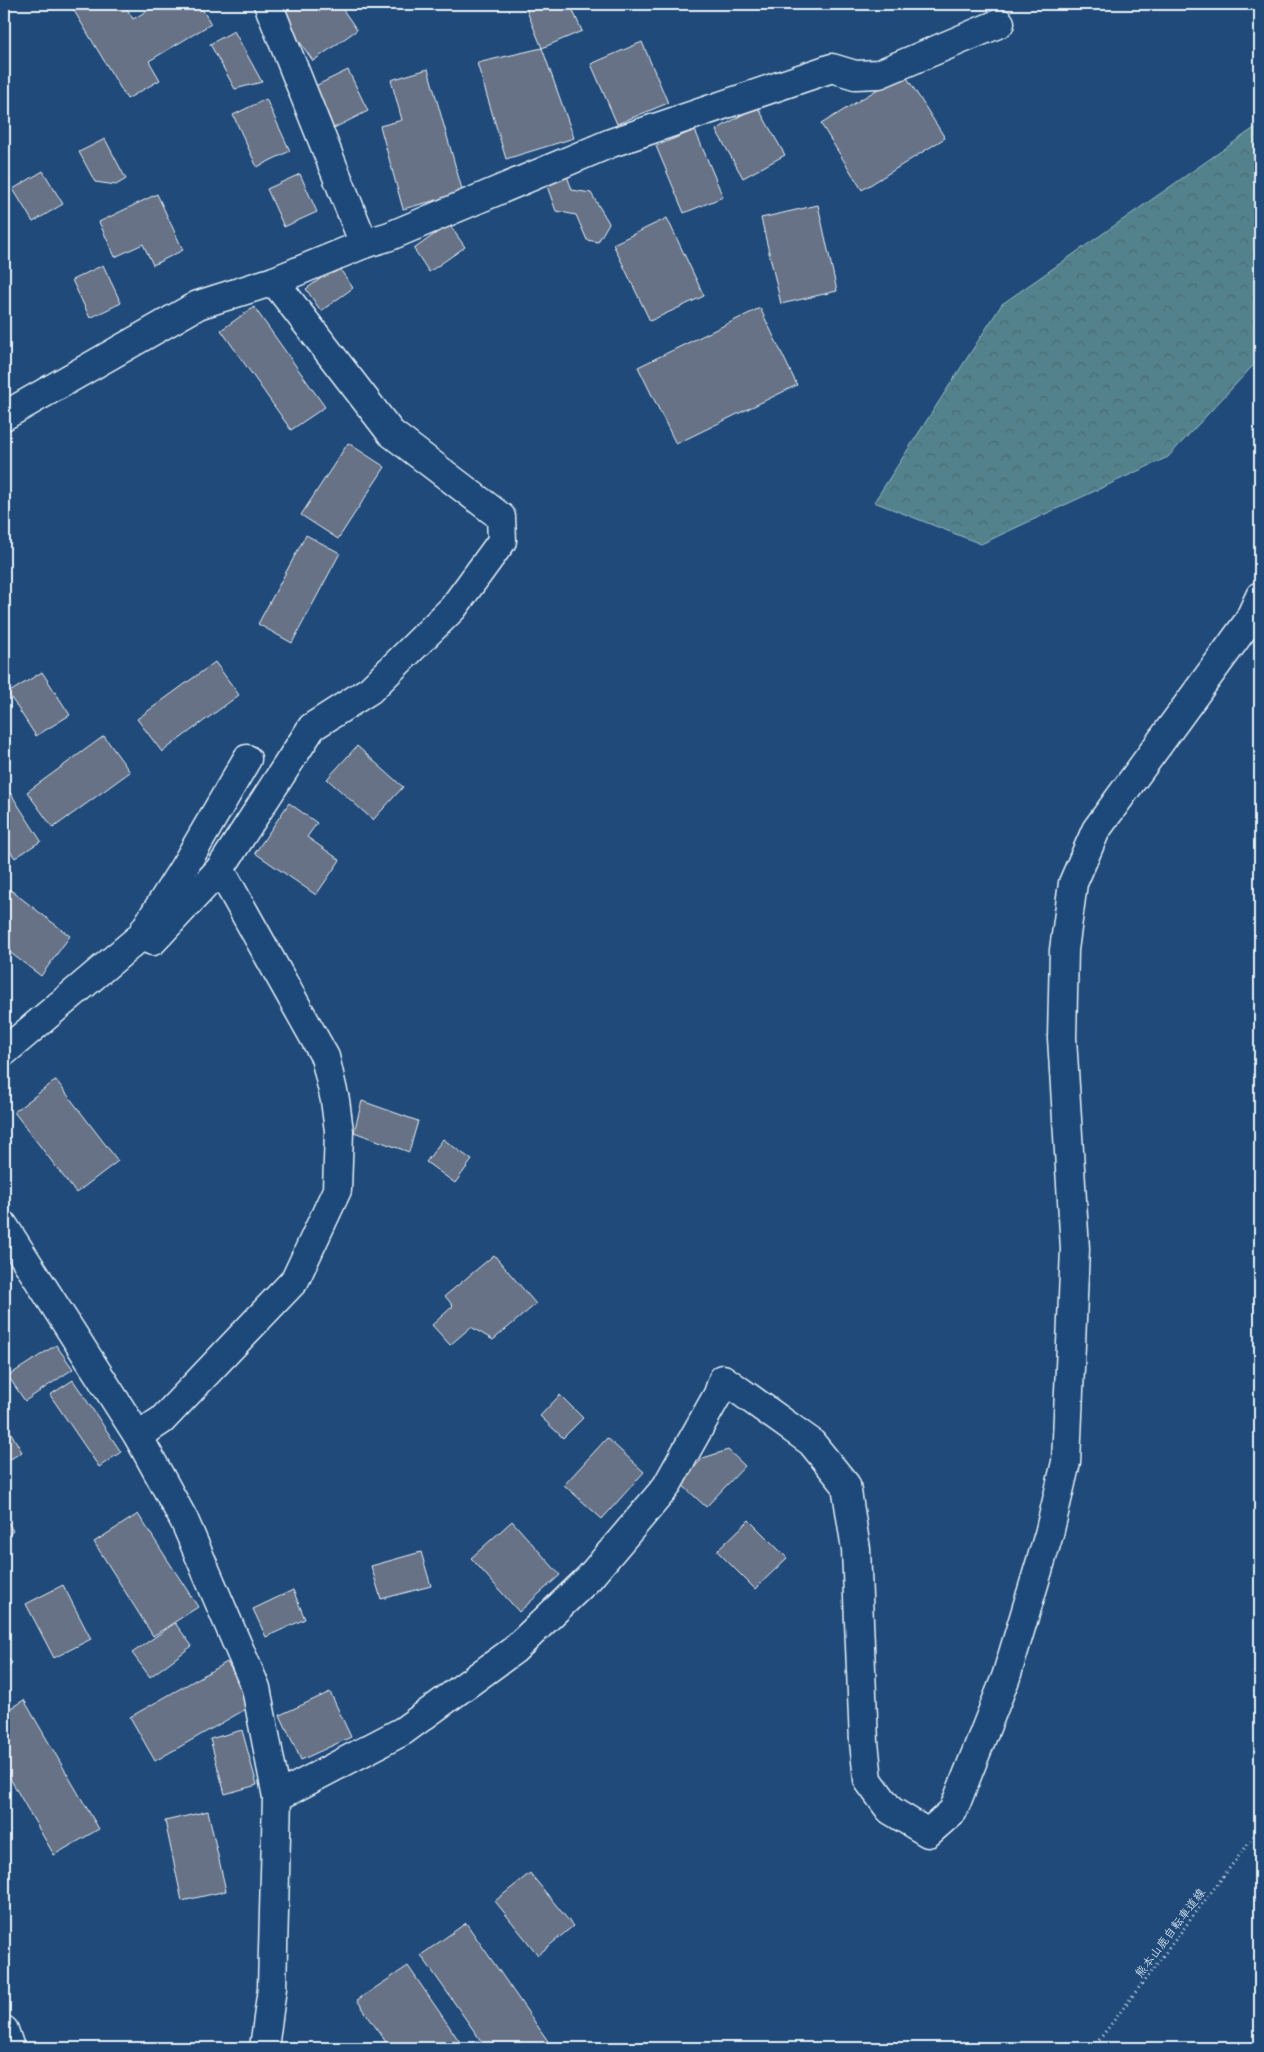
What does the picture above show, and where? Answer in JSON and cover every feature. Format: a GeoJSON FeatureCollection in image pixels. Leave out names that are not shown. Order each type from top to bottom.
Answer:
{"type":"FeatureCollection","features":[{"type":"Feature","properties":{"kind":"main road"},"geometry":{"type":"LineString","coordinates":[[268,4],[364,244]]}},
{"type":"Feature","properties":{"kind":"main road"},"geometry":{"type":"LineString","coordinates":[[4,416],[198,305],[274,282],[611,144],[832,68],[855,75],[879,74],[1000,24]]}},
{"type":"Feature","properties":{"kind":"main road"},"geometry":{"type":"LineString","coordinates":[[140,936],[153,941],[220,869],[312,727],[370,690],[453,608],[502,542],[501,517],[391,433],[274,282]]}},
{"type":"Feature","properties":{"kind":"main road"},"geometry":{"type":"LineString","coordinates":[[277,1797],[403,1731],[514,1650],[589,1578],[666,1486],[718,1394],[723,1379],[811,1442],[846,1485],[856,1549],[864,1742],[868,1780],[890,1810],[928,1832],[953,1811],[1006,1677],[1049,1534],[1066,1462],[1075,1249],[1062,1038],[1064,950],[1073,883],[1096,830],[1248,622],[1260,596]]}},
{"type":"Feature","properties":{"kind":"main road"},"geometry":{"type":"LineString","coordinates":[[4,1052],[140,936],[183,869],[247,759]]}},
{"type":"Feature","properties":{"kind":"main road"},"geometry":{"type":"LineString","coordinates":[[138,1436],[162,1420],[295,1280],[336,1190],[339,1131],[335,1100],[325,1057],[220,869]]}},
{"type":"Feature","properties":{"kind":"main road"},"geometry":{"type":"LineString","coordinates":[[4,1226],[138,1436],[184,1520],[256,1688],[277,1797],[272,1988],[264,2048]]}},
{"type":"Feature","properties":{"kind":"main road"},"geometry":{"type":"LineString","coordinates":[[4,2030],[10,2048]]}},
{"type":"Feature","properties":{"kind":"path","name":"熊本山鹿自転車道線"},"geometry":{"type":"LineString","coordinates":[[1093,2048],[1260,1828]]}},
{"type":"Feature","properties":{"kind":"green space"},"geometry":{"type":"Polygon","coordinates":[[[1260,124],[1260,358],[1168,457],[981,544],[874,502],[1002,304],[1260,124]]]}},
{"type":"Feature","properties":{"kind":"building"},"geometry":{"type":"Polygon","coordinates":[[[70,4],[124,4],[133,19],[159,4],[199,4],[211,24],[149,61],[160,80],[127,99],[70,4]]]}},
{"type":"Feature","properties":{"kind":"building"},"geometry":{"type":"Polygon","coordinates":[[[277,4],[339,4],[357,30],[313,61],[275,6],[277,4]]]}},
{"type":"Feature","properties":{"kind":"building"},"geometry":{"type":"Polygon","coordinates":[[[524,4],[570,4],[582,31],[542,48],[524,4]]]}},
{"type":"Feature","properties":{"kind":"building"},"geometry":{"type":"Polygon","coordinates":[[[234,31],[262,82],[235,89],[210,44],[234,31]]]}},
{"type":"Feature","properties":{"kind":"building"},"geometry":{"type":"Polygon","coordinates":[[[642,42],[668,103],[617,124],[591,64],[642,42]]]}},
{"type":"Feature","properties":{"kind":"building"},"geometry":{"type":"Polygon","coordinates":[[[542,48],[574,138],[506,159],[477,63],[542,48]]]}},
{"type":"Feature","properties":{"kind":"building"},"geometry":{"type":"Polygon","coordinates":[[[428,69],[463,193],[403,209],[380,126],[402,120],[391,80],[428,69]]]}},
{"type":"Feature","properties":{"kind":"building"},"geometry":{"type":"Polygon","coordinates":[[[348,70],[368,111],[332,129],[311,88],[348,70]]]}},
{"type":"Feature","properties":{"kind":"building"},"geometry":{"type":"Polygon","coordinates":[[[904,73],[945,138],[862,190],[821,124],[904,73]]]}},
{"type":"Feature","properties":{"kind":"building"},"geometry":{"type":"Polygon","coordinates":[[[266,99],[290,151],[257,167],[233,115],[266,99]]]}},
{"type":"Feature","properties":{"kind":"building"},"geometry":{"type":"Polygon","coordinates":[[[757,106],[785,155],[743,178],[716,130],[757,106]]]}},
{"type":"Feature","properties":{"kind":"building"},"geometry":{"type":"Polygon","coordinates":[[[695,130],[723,197],[684,213],[656,146],[695,130]]]}},
{"type":"Feature","properties":{"kind":"building"},"geometry":{"type":"Polygon","coordinates":[[[105,139],[126,179],[116,185],[95,182],[79,152],[105,139]]]}},
{"type":"Feature","properties":{"kind":"building"},"geometry":{"type":"Polygon","coordinates":[[[565,170],[572,190],[591,193],[609,223],[598,242],[587,240],[576,215],[556,211],[544,178],[565,170]]]}},
{"type":"Feature","properties":{"kind":"building"},"geometry":{"type":"Polygon","coordinates":[[[43,171],[63,204],[33,222],[13,189],[43,171]]]}},
{"type":"Feature","properties":{"kind":"building"},"geometry":{"type":"Polygon","coordinates":[[[300,174],[317,212],[284,227],[267,189],[300,174]]]}},
{"type":"Feature","properties":{"kind":"building"},"geometry":{"type":"Polygon","coordinates":[[[157,194],[183,250],[153,265],[143,244],[115,257],[99,222],[157,194]]]}},
{"type":"Feature","properties":{"kind":"building"},"geometry":{"type":"Polygon","coordinates":[[[818,205],[837,291],[781,304],[761,218],[818,205]]]}},
{"type":"Feature","properties":{"kind":"building"},"geometry":{"type":"Polygon","coordinates":[[[667,218],[704,296],[650,321],[613,244],[667,218]]]}},
{"type":"Feature","properties":{"kind":"building"},"geometry":{"type":"Polygon","coordinates":[[[449,224],[465,247],[429,272],[414,249],[449,224]]]}},
{"type":"Feature","properties":{"kind":"building"},"geometry":{"type":"Polygon","coordinates":[[[103,265],[121,303],[90,318],[72,280],[103,265]]]}},
{"type":"Feature","properties":{"kind":"building"},"geometry":{"type":"Polygon","coordinates":[[[338,266],[353,288],[321,311],[306,289],[338,266]]]}},
{"type":"Feature","properties":{"kind":"building"},"geometry":{"type":"Polygon","coordinates":[[[254,307],[325,407],[291,430],[221,330],[254,307]]]}},
{"type":"Feature","properties":{"kind":"building"},"geometry":{"type":"Polygon","coordinates":[[[760,308],[797,385],[676,444],[638,367],[760,308]]]}},
{"type":"Feature","properties":{"kind":"building"},"geometry":{"type":"Polygon","coordinates":[[[348,443],[385,467],[338,539],[301,515],[348,443]]]}},
{"type":"Feature","properties":{"kind":"building"},"geometry":{"type":"Polygon","coordinates":[[[306,535],[340,553],[292,643],[258,624],[306,535]]]}},
{"type":"Feature","properties":{"kind":"building"},"geometry":{"type":"Polygon","coordinates":[[[215,662],[239,695],[162,752],[137,719],[215,662]]]}},
{"type":"Feature","properties":{"kind":"building"},"geometry":{"type":"Polygon","coordinates":[[[42,672],[70,715],[36,736],[8,693],[42,672]]]}},
{"type":"Feature","properties":{"kind":"building"},"geometry":{"type":"Polygon","coordinates":[[[104,736],[130,772],[53,828],[27,792],[104,736]]]}},
{"type":"Feature","properties":{"kind":"building"},"geometry":{"type":"Polygon","coordinates":[[[357,746],[403,787],[373,820],[327,779],[357,746]]]}},
{"type":"Feature","properties":{"kind":"building"},"geometry":{"type":"Polygon","coordinates":[[[4,783],[41,841],[15,858],[4,842],[4,783]]]}},
{"type":"Feature","properties":{"kind":"building"},"geometry":{"type":"Polygon","coordinates":[[[289,803],[317,823],[307,837],[340,860],[316,895],[255,853],[289,803]]]}},
{"type":"Feature","properties":{"kind":"building"},"geometry":{"type":"Polygon","coordinates":[[[4,885],[70,936],[41,976],[4,948],[4,885]]]}},
{"type":"Feature","properties":{"kind":"building"},"geometry":{"type":"Polygon","coordinates":[[[56,1080],[118,1161],[76,1193],[14,1112],[56,1080]]]}},
{"type":"Feature","properties":{"kind":"building"},"geometry":{"type":"Polygon","coordinates":[[[362,1101],[418,1121],[409,1152],[354,1132],[362,1101]]]}},
{"type":"Feature","properties":{"kind":"building"},"geometry":{"type":"Polygon","coordinates":[[[443,1139],[472,1160],[455,1183],[426,1162],[443,1139]]]}},
{"type":"Feature","properties":{"kind":"building"},"geometry":{"type":"Polygon","coordinates":[[[494,1255],[536,1304],[493,1340],[471,1327],[450,1345],[432,1325],[453,1306],[445,1296],[494,1255]]]}},
{"type":"Feature","properties":{"kind":"building"},"geometry":{"type":"Polygon","coordinates":[[[56,1345],[73,1369],[25,1401],[8,1376],[56,1345]]]}},
{"type":"Feature","properties":{"kind":"building"},"geometry":{"type":"Polygon","coordinates":[[[73,1380],[121,1452],[99,1467],[50,1395],[73,1380]]]}},
{"type":"Feature","properties":{"kind":"building"},"geometry":{"type":"Polygon","coordinates":[[[560,1395],[583,1418],[563,1438],[540,1416],[560,1395]]]}},
{"type":"Feature","properties":{"kind":"building"},"geometry":{"type":"Polygon","coordinates":[[[4,1421],[22,1452],[4,1463],[4,1421]]]}},
{"type":"Feature","properties":{"kind":"building"},"geometry":{"type":"Polygon","coordinates":[[[607,1438],[644,1472],[602,1519],[564,1485],[607,1438]]]}},
{"type":"Feature","properties":{"kind":"building"},"geometry":{"type":"Polygon","coordinates":[[[728,1450],[745,1466],[706,1507],[680,1483],[703,1458],[728,1450]]]}},
{"type":"Feature","properties":{"kind":"building"},"geometry":{"type":"Polygon","coordinates":[[[138,1514],[198,1607],[153,1636],[94,1542],[138,1514]]]}},
{"type":"Feature","properties":{"kind":"building"},"geometry":{"type":"Polygon","coordinates":[[[4,1516],[13,1531],[4,1540],[4,1516]]]}},
{"type":"Feature","properties":{"kind":"building"},"geometry":{"type":"Polygon","coordinates":[[[749,1520],[787,1558],[755,1589],[717,1551],[749,1520]]]}},
{"type":"Feature","properties":{"kind":"building"},"geometry":{"type":"Polygon","coordinates":[[[512,1521],[560,1575],[519,1612],[471,1558],[512,1521]]]}},
{"type":"Feature","properties":{"kind":"building"},"geometry":{"type":"Polygon","coordinates":[[[421,1552],[431,1586],[381,1599],[371,1566],[421,1552]]]}},
{"type":"Feature","properties":{"kind":"building"},"geometry":{"type":"Polygon","coordinates":[[[63,1585],[91,1639],[54,1658],[26,1604],[63,1585]]]}},
{"type":"Feature","properties":{"kind":"building"},"geometry":{"type":"Polygon","coordinates":[[[293,1590],[305,1619],[266,1637],[253,1609],[293,1590]]]}},
{"type":"Feature","properties":{"kind":"building"},"geometry":{"type":"Polygon","coordinates":[[[175,1623],[192,1646],[150,1677],[132,1653],[175,1623]]]}},
{"type":"Feature","properties":{"kind":"building"},"geometry":{"type":"Polygon","coordinates":[[[4,1652],[12,1663],[4,1670],[4,1652]]]}},
{"type":"Feature","properties":{"kind":"building"},"geometry":{"type":"Polygon","coordinates":[[[227,1662],[253,1705],[155,1761],[130,1717],[227,1662]]]}},
{"type":"Feature","properties":{"kind":"building"},"geometry":{"type":"Polygon","coordinates":[[[330,1692],[351,1737],[301,1760],[280,1715],[330,1692]]]}},
{"type":"Feature","properties":{"kind":"building"},"geometry":{"type":"Polygon","coordinates":[[[24,1700],[99,1829],[54,1855],[4,1768],[4,1712],[24,1700]]]}},
{"type":"Feature","properties":{"kind":"building"},"geometry":{"type":"Polygon","coordinates":[[[242,1730],[257,1785],[225,1794],[210,1739],[242,1730]]]}},
{"type":"Feature","properties":{"kind":"building"},"geometry":{"type":"Polygon","coordinates":[[[208,1811],[226,1891],[182,1901],[165,1821],[208,1811]]]}},
{"type":"Feature","properties":{"kind":"building"},"geometry":{"type":"Polygon","coordinates":[[[530,1873],[573,1926],[538,1955],[495,1901],[530,1873]]]}},
{"type":"Feature","properties":{"kind":"building"},"geometry":{"type":"Polygon","coordinates":[[[466,1923],[550,2044],[544,2048],[486,2048],[421,1955],[466,1923]]]}},
{"type":"Feature","properties":{"kind":"building"},"geometry":{"type":"Polygon","coordinates":[[[408,1966],[464,2048],[390,2048],[357,2000],[408,1966]]]}}]}
